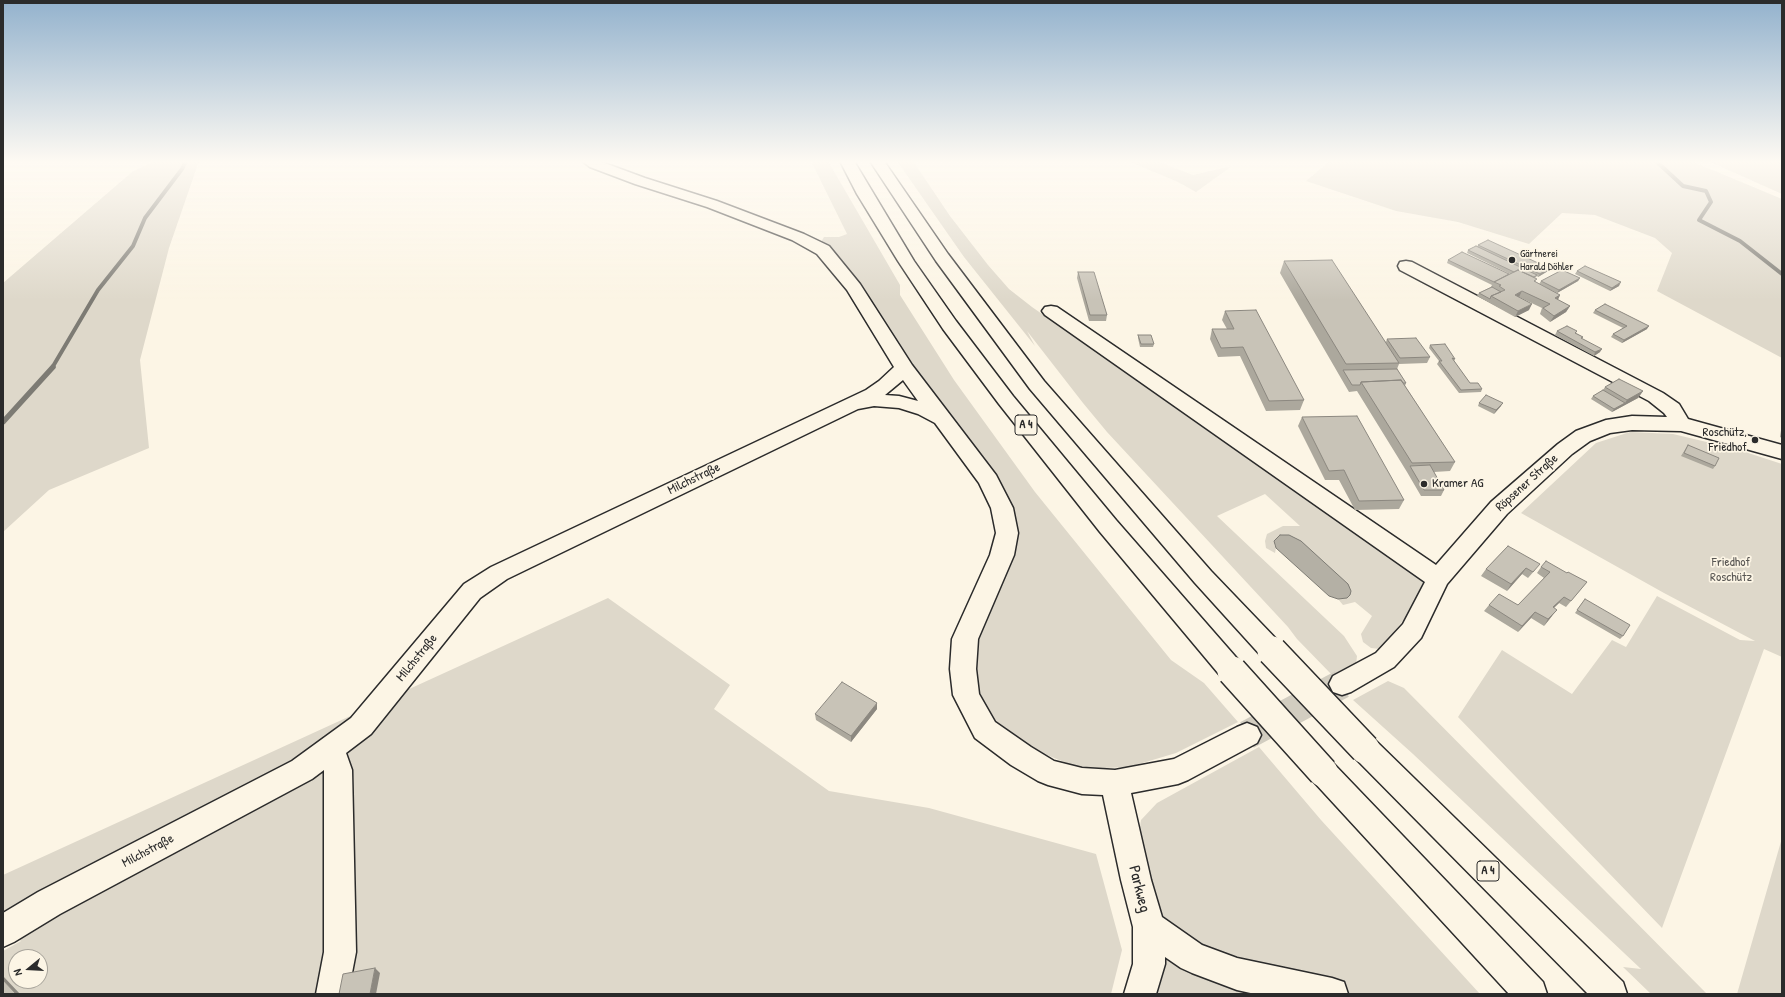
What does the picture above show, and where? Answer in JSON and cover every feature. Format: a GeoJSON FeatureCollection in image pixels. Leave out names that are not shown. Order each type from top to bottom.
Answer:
{"type":"FeatureCollection","features":[{"type":"Feature","properties":{"kind":"main road"},"geometry":{"type":"LineString","coordinates":[[721,208],[798,237],[823,250],[854,288],[904,368],[988,480],[1002,508],[1007,533],[1002,555],[965,639],[963,668],[966,695],[985,730],[1021,756],[1048,772],[1082,781],[1115,783],[1178,771],[1247,735]]}},
{"type":"Feature","properties":{"kind":"main road","name":"A 4"},"geometry":{"type":"LineString","coordinates":[[873,208],[906,261],[949,324],[1001,393],[1108,526],[1232,670],[1323,772],[1531,994]]}},
{"type":"Feature","properties":{"kind":"main road","name":"A 4"},"geometry":{"type":"LineString","coordinates":[[909,208],[942,257],[1037,385],[1203,577],[1365,749],[1611,994]]}},
{"type":"Feature","properties":{"kind":"main road"},"geometry":{"type":"LineString","coordinates":[[1406,266],[1656,398],[1672,409],[1681,424]]}},
{"type":"Feature","properties":{"kind":"main road"},"geometry":{"type":"LineString","coordinates":[[1051,311],[1438,580]]}},
{"type":"Feature","properties":{"kind":"main road","name":"Milchstraße"},"geometry":{"type":"LineString","coordinates":[[3,932],[49,904],[302,770],[361,726],[472,591],[499,573],[844,407],[886,385],[904,368]]}},
{"type":"Feature","properties":{"kind":"main road","name":"Milchstraße"},"geometry":{"type":"LineString","coordinates":[[844,407],[874,400],[899,402],[925,409],[942,419]]}},
{"type":"Feature","properties":{"kind":"main road","name":"Röpsener Straße"},"geometry":{"type":"LineString","coordinates":[[1342,684],[1385,660],[1412,632],[1438,580],[1499,508],[1564,449],[1583,436],[1606,427],[1632,423],[1681,424],[1722,434],[1782,452]]}},
{"type":"Feature","properties":{"kind":"main road"},"geometry":{"type":"LineString","coordinates":[[331,749],[338,770],[340,857],[340,952],[332,994]]}},
{"type":"Feature","properties":{"kind":"main road","name":"Parkweg"},"geometry":{"type":"LineString","coordinates":[[1115,783],[1148,927],[1149,964],[1140,994]]}},
{"type":"Feature","properties":{"kind":"main road"},"geometry":{"type":"LineString","coordinates":[[1148,927],[1192,957],[1237,974],[1332,994]]}},
{"type":"Feature","properties":{"kind":"green space"},"geometry":{"type":"Polygon","coordinates":[[[91,208],[183,208],[169,248],[140,360],[149,448],[49,490],[3,532],[3,283],[91,208]]]}},
{"type":"Feature","properties":{"kind":"green space"},"geometry":{"type":"Polygon","coordinates":[[[834,208],[855,208],[900,285],[900,295],[954,380],[1035,492],[1171,660],[1204,683],[1238,722],[1176,753],[1129,767],[1081,769],[1030,748],[990,722],[973,685],[972,645],[1014,547],[984,465],[830,249],[821,242],[824,237],[839,237],[847,234],[834,208]]]}},
{"type":"Feature","properties":{"kind":"green space"},"geometry":{"type":"Polygon","coordinates":[[[929,208],[944,208],[988,265],[1009,289],[1032,307],[1427,582],[1410,612],[1380,649],[1371,648],[1363,642],[1361,634],[1372,616],[1355,602],[1343,605],[1338,599],[1347,598],[1274,544],[1276,548],[1275,553],[1266,548],[1265,541],[1267,534],[1283,526],[1300,526],[1265,494],[1217,516],[1344,636],[1357,656],[1356,665],[1333,676],[1297,639],[1288,627],[1107,432],[1027,331],[1035,346],[964,257],[929,208]]]}},
{"type":"Feature","properties":{"kind":"green space"},"geometry":{"type":"Polygon","coordinates":[[[1386,208],[1782,208],[1782,358],[1657,291],[1672,253],[1655,238],[1595,215],[1562,213],[1529,244],[1458,222],[1396,211],[1386,208]]]}},
{"type":"Feature","properties":{"kind":"green space","name":"Friedhof Roschütz"},"geometry":{"type":"Polygon","coordinates":[[[1630,432],[1673,434],[1736,449],[1782,464],[1782,657],[1764,649],[1662,928],[1458,717],[1502,650],[1572,694],[1612,640],[1626,647],[1657,596],[1740,640],[1755,641],[1664,593],[1521,513],[1596,443],[1630,432]]]}},
{"type":"Feature","properties":{"kind":"green space"},"geometry":{"type":"Polygon","coordinates":[[[608,598],[730,685],[714,709],[829,791],[929,808],[1096,854],[1122,950],[1111,994],[3,994],[3,951],[21,941],[3,929],[3,875],[608,598]]]}},
{"type":"Feature","properties":{"kind":"green space"},"geometry":{"type":"Polygon","coordinates":[[[1388,681],[1404,688],[1707,994],[1651,994],[1623,967],[1641,969],[1413,754],[1353,700],[1388,681]]]}},
{"type":"Feature","properties":{"kind":"green space"},"geometry":{"type":"Polygon","coordinates":[[[1259,747],[1321,820],[1480,994],[1352,994],[1214,957],[1161,922],[1137,848],[1141,820],[1157,803],[1259,747]]]}},
{"type":"Feature","properties":{"kind":"green space"},"geometry":{"type":"Polygon","coordinates":[[[1782,838],[1782,994],[1737,994],[1782,838]]]}},
{"type":"Feature","properties":{"kind":"green space"},"geometry":{"type":"Polygon","coordinates":[[[1171,955],[1287,994],[1151,994],[1160,961],[1171,955]]]}},
{"type":"Feature","properties":{"kind":"shaded area"},"geometry":{"type":"Polygon","coordinates":[[[1280,535],[1289,535],[1301,541],[1348,584],[1351,591],[1350,595],[1347,598],[1338,599],[1329,596],[1276,548],[1274,541],[1280,535]]]}},
{"type":"Feature","properties":{"kind":"building","name":"Gärtnerei Harald Döhler"},"geometry":{"type":"Polygon","coordinates":[[[1488,240],[1549,268],[1540,274],[1478,245],[1488,240]]]}},
{"type":"Feature","properties":{"kind":"building"},"geometry":{"type":"Polygon","coordinates":[[[1476,246],[1537,275],[1534,277],[1518,270],[1514,272],[1468,250],[1476,246]]]}},
{"type":"Feature","properties":{"kind":"building"},"geometry":{"type":"Polygon","coordinates":[[[1462,252],[1509,274],[1494,282],[1448,260],[1462,252]]]}},
{"type":"Feature","properties":{"kind":"building"},"geometry":{"type":"Polygon","coordinates":[[[1332,260],[1399,363],[1346,364],[1284,261],[1332,260]]]}},
{"type":"Feature","properties":{"kind":"building"},"geometry":{"type":"Polygon","coordinates":[[[1585,266],[1621,282],[1612,288],[1577,271],[1585,266]]]}},
{"type":"Feature","properties":{"kind":"building"},"geometry":{"type":"Polygon","coordinates":[[[1518,270],[1537,279],[1534,281],[1560,295],[1555,298],[1570,306],[1554,316],[1543,308],[1550,304],[1522,291],[1515,295],[1532,304],[1518,311],[1491,296],[1505,290],[1499,286],[1501,285],[1494,282],[1518,270]]]}},
{"type":"Feature","properties":{"kind":"building"},"geometry":{"type":"Polygon","coordinates":[[[1562,270],[1580,278],[1559,290],[1541,281],[1562,270]]]}},
{"type":"Feature","properties":{"kind":"building"},"geometry":{"type":"Polygon","coordinates":[[[1078,272],[1094,272],[1107,315],[1090,315],[1078,272]]]}},
{"type":"Feature","properties":{"kind":"building"},"geometry":{"type":"Polygon","coordinates":[[[1492,287],[1501,292],[1491,296],[1490,299],[1479,293],[1492,287]]]}},
{"type":"Feature","properties":{"kind":"building"},"geometry":{"type":"Polygon","coordinates":[[[1605,304],[1649,326],[1624,340],[1613,334],[1627,326],[1595,310],[1605,304]]]}},
{"type":"Feature","properties":{"kind":"building"},"geometry":{"type":"Polygon","coordinates":[[[1256,310],[1304,400],[1269,401],[1243,347],[1221,348],[1212,329],[1234,329],[1225,311],[1256,310]]]}},
{"type":"Feature","properties":{"kind":"building"},"geometry":{"type":"Polygon","coordinates":[[[1567,326],[1577,331],[1575,333],[1583,337],[1581,338],[1602,349],[1595,352],[1557,331],[1567,326]]]}},
{"type":"Feature","properties":{"kind":"building"},"geometry":{"type":"Polygon","coordinates":[[[1138,335],[1151,335],[1154,344],[1141,344],[1138,335]]]}},
{"type":"Feature","properties":{"kind":"building"},"geometry":{"type":"Polygon","coordinates":[[[1416,338],[1430,357],[1400,358],[1387,339],[1416,338]]]}},
{"type":"Feature","properties":{"kind":"building"},"geometry":{"type":"Polygon","coordinates":[[[1445,344],[1455,359],[1452,358],[1470,383],[1478,383],[1482,389],[1461,390],[1439,361],[1442,361],[1430,345],[1445,344]]]}},
{"type":"Feature","properties":{"kind":"building"},"geometry":{"type":"Polygon","coordinates":[[[1397,369],[1406,383],[1403,383],[1401,380],[1361,382],[1360,385],[1352,385],[1343,370],[1397,369]]]}},
{"type":"Feature","properties":{"kind":"building"},"geometry":{"type":"Polygon","coordinates":[[[1619,379],[1643,391],[1627,400],[1605,387],[1619,379]]]}},
{"type":"Feature","properties":{"kind":"building"},"geometry":{"type":"Polygon","coordinates":[[[1401,380],[1455,462],[1412,463],[1361,382],[1401,380]]]}},
{"type":"Feature","properties":{"kind":"building"},"geometry":{"type":"Polygon","coordinates":[[[1603,390],[1625,403],[1614,409],[1593,396],[1603,390]]]}},
{"type":"Feature","properties":{"kind":"building"},"geometry":{"type":"Polygon","coordinates":[[[1486,395],[1503,403],[1496,410],[1479,403],[1486,395]]]}},
{"type":"Feature","properties":{"kind":"building"},"geometry":{"type":"Polygon","coordinates":[[[1357,416],[1404,500],[1359,501],[1344,470],[1329,471],[1302,417],[1357,416]]]}},
{"type":"Feature","properties":{"kind":"building"},"geometry":{"type":"Polygon","coordinates":[[[1688,445],[1719,458],[1715,466],[1684,453],[1688,445]]]}},
{"type":"Feature","properties":{"kind":"building"},"geometry":{"type":"Polygon","coordinates":[[[1430,465],[1444,490],[1424,490],[1410,466],[1430,465]]]}},
{"type":"Feature","properties":{"kind":"building"},"geometry":{"type":"Polygon","coordinates":[[[1508,546],[1540,564],[1533,572],[1526,568],[1511,584],[1486,569],[1508,546]]]}},
{"type":"Feature","properties":{"kind":"building"},"geometry":{"type":"Polygon","coordinates":[[[1546,561],[1587,582],[1571,601],[1564,597],[1553,607],[1557,610],[1548,619],[1535,612],[1522,626],[1489,605],[1499,594],[1518,605],[1550,572],[1541,567],[1546,561]]]}},
{"type":"Feature","properties":{"kind":"building"},"geometry":{"type":"Polygon","coordinates":[[[1585,599],[1630,625],[1623,636],[1577,610],[1585,599]]]}},
{"type":"Feature","properties":{"kind":"building"},"geometry":{"type":"Polygon","coordinates":[[[842,682],[877,703],[851,736],[815,714],[842,682]]]}},
{"type":"Feature","properties":{"kind":"building"},"geometry":{"type":"Polygon","coordinates":[[[375,968],[370,994],[339,994],[343,974],[375,968]]]}},
{"type":"Feature","properties":{"kind":"building"},"geometry":{"type":"Polygon","coordinates":[[[3,980],[8,985],[8,989],[11,989],[16,994],[3,994],[3,980]]]}},
{"type":"Feature","properties":{"kind":"waterway"},"geometry":{"type":"LineString","coordinates":[[52,368],[98,290],[133,246],[145,218],[153,208]]}},
{"type":"Feature","properties":{"kind":"waterway"},"geometry":{"type":"LineString","coordinates":[[1707,208],[1699,220],[1740,241],[1782,274]]}},
{"type":"Feature","properties":{"kind":"waterway"},"geometry":{"type":"LineString","coordinates":[[3,422],[53,367]]}},
{"type":"Feature","properties":{"kind":"tunnel"},"geometry":{"type":"LineString","coordinates":[[1247,735],[1342,684]]}},
{"type":"Feature","properties":{"kind":"place","name":"Gärtnerei Harald Döhler"},"geometry":{"type":"Point","coordinates":[1512,260]}},
{"type":"Feature","properties":{"kind":"place","name":"Roschütz, Friedhof"},"geometry":{"type":"Point","coordinates":[1755,440]}},
{"type":"Feature","properties":{"kind":"place","name":"Kramer AG"},"geometry":{"type":"Point","coordinates":[1424,484]}}]}
